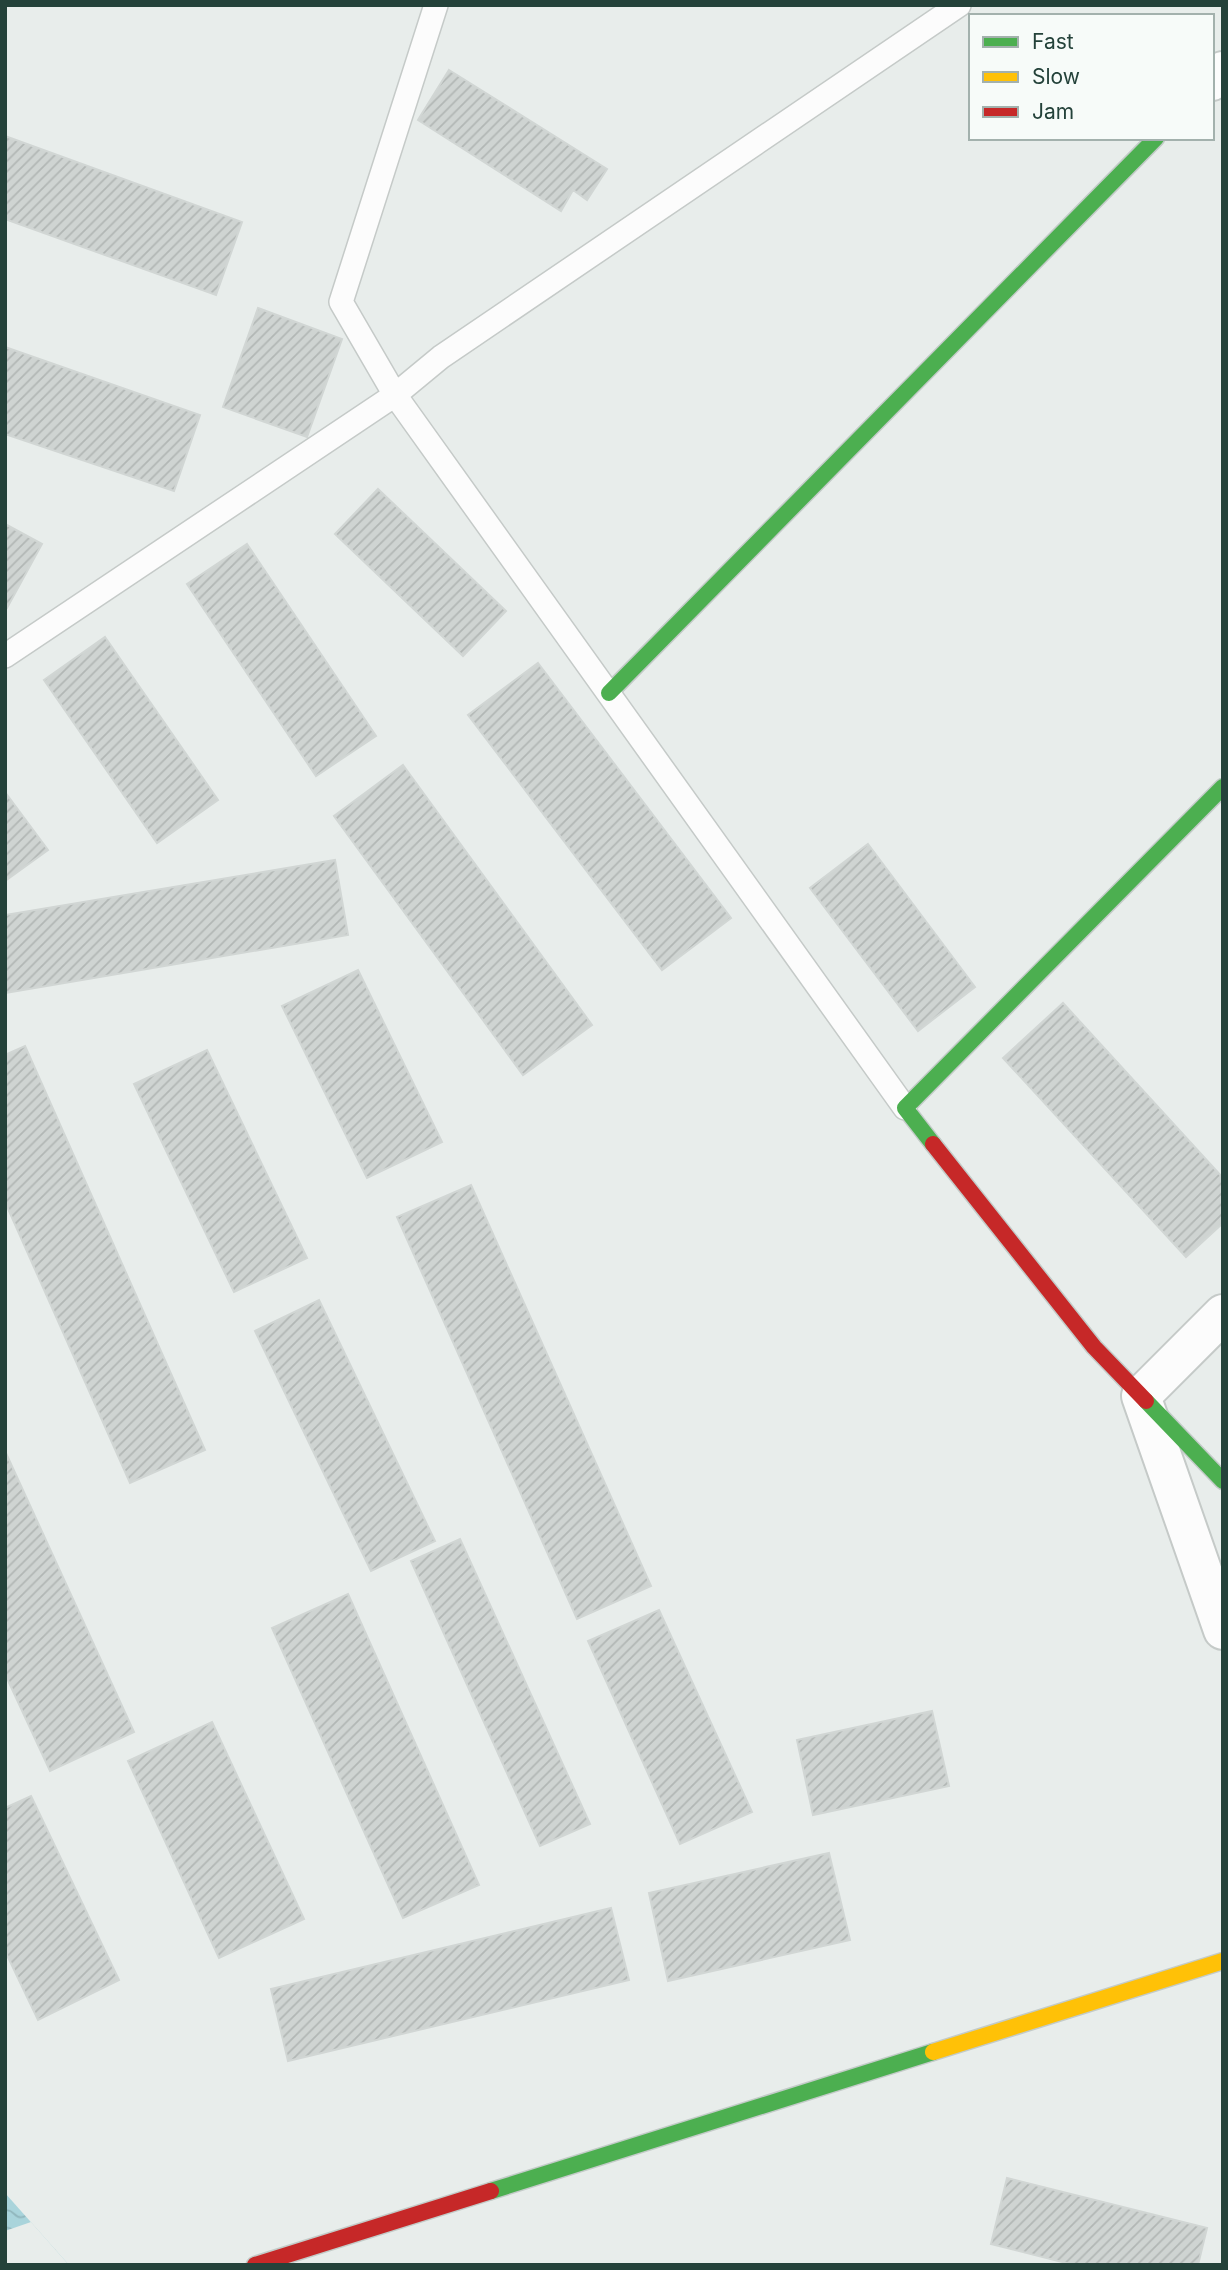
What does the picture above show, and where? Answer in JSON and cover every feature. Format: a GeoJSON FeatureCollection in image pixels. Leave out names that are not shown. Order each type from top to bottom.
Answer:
{"type":"FeatureCollection","features":[{"type":"Feature","properties":{"kind":"street"},"geometry":{"type":"LineString","coordinates":[[609,693],[1154,140]]}},
{"type":"Feature","properties":{"kind":"street"},"geometry":{"type":"LineString","coordinates":[[1223,787],[905,1108],[1094,1347],[1223,1481]]}},
{"type":"Feature","properties":{"kind":"street"},"geometry":{"type":"LineString","coordinates":[[1141,1396],[1223,1314]]}},
{"type":"Feature","properties":{"kind":"street"},"geometry":{"type":"LineString","coordinates":[[1141,1396],[1223,1630]]}},
{"type":"Feature","properties":{"kind":"street"},"geometry":{"type":"LineString","coordinates":[[255,2265],[1223,1961]]}},
{"type":"Feature","properties":{"kind":"lane"},"geometry":{"type":"LineString","coordinates":[[436,5],[341,302],[395,395],[905,1108]]}},
{"type":"Feature","properties":{"kind":"lane"},"geometry":{"type":"LineString","coordinates":[[5,656],[395,395],[441,357],[959,5]]}},
{"type":"Feature","properties":{"kind":"water"},"geometry":{"type":"Polygon","coordinates":[[[5,2193],[69,2265],[5,2265],[5,2193]]]}},
{"type":"Feature","properties":{"kind":"pier"},"geometry":{"type":"Polygon","coordinates":[[[31,2222],[69,2265],[5,2265],[5,2231],[31,2222]]]}},
{"type":"Feature","properties":{"kind":"building"},"geometry":{"type":"Polygon","coordinates":[[[449,70],[607,169],[587,200],[573,190],[561,211],[418,120],[449,70]]]}},
{"type":"Feature","properties":{"kind":"building"},"geometry":{"type":"Polygon","coordinates":[[[5,136],[242,222],[216,295],[5,219],[5,136]]]}},
{"type":"Feature","properties":{"kind":"building"},"geometry":{"type":"Polygon","coordinates":[[[258,308],[342,339],[307,437],[223,407],[258,308]]]}},
{"type":"Feature","properties":{"kind":"building"},"geometry":{"type":"Polygon","coordinates":[[[5,347],[200,415],[174,491],[5,434],[5,347]]]}},
{"type":"Feature","properties":{"kind":"building"},"geometry":{"type":"Polygon","coordinates":[[[378,489],[506,611],[463,656],[335,534],[378,489]]]}},
{"type":"Feature","properties":{"kind":"building"},"geometry":{"type":"Polygon","coordinates":[[[5,524],[42,544],[7,608],[5,607],[5,524]]]}},
{"type":"Feature","properties":{"kind":"building"},"geometry":{"type":"Polygon","coordinates":[[[247,544],[376,736],[316,776],[187,584],[247,544]]]}},
{"type":"Feature","properties":{"kind":"building"},"geometry":{"type":"Polygon","coordinates":[[[105,637],[218,800],[157,843],[44,680],[105,637]]]}},
{"type":"Feature","properties":{"kind":"building"},"geometry":{"type":"Polygon","coordinates":[[[538,663],[731,918],[662,970],[468,715],[538,663]]]}},
{"type":"Feature","properties":{"kind":"building"},"geometry":{"type":"Polygon","coordinates":[[[403,765],[592,1025],[523,1075],[334,816],[403,765]]]}},
{"type":"Feature","properties":{"kind":"building"},"geometry":{"type":"Polygon","coordinates":[[[5,792],[48,850],[5,881],[5,792]]]}},
{"type":"Feature","properties":{"kind":"building"},"geometry":{"type":"Polygon","coordinates":[[[868,844],[975,987],[918,1031],[810,888],[868,844]]]}},
{"type":"Feature","properties":{"kind":"building"},"geometry":{"type":"Polygon","coordinates":[[[335,860],[348,935],[5,993],[5,915],[335,860]]]}},
{"type":"Feature","properties":{"kind":"building"},"geometry":{"type":"Polygon","coordinates":[[[358,970],[442,1142],[367,1178],[282,1006],[358,970]]]}},
{"type":"Feature","properties":{"kind":"building"},"geometry":{"type":"Polygon","coordinates":[[[1063,1003],[1223,1178],[1223,1223],[1186,1257],[1003,1058],[1063,1003]]]}},
{"type":"Feature","properties":{"kind":"building"},"geometry":{"type":"Polygon","coordinates":[[[25,1046],[205,1450],[130,1483],[5,1202],[5,1055],[25,1046]]]}},
{"type":"Feature","properties":{"kind":"building"},"geometry":{"type":"Polygon","coordinates":[[[207,1050],[307,1258],[234,1292],[134,1084],[207,1050]]]}},
{"type":"Feature","properties":{"kind":"building"},"geometry":{"type":"Polygon","coordinates":[[[471,1185],[651,1586],[577,1619],[397,1217],[471,1185]]]}},
{"type":"Feature","properties":{"kind":"building"},"geometry":{"type":"Polygon","coordinates":[[[319,1300],[435,1541],[371,1571],[255,1331],[319,1300]]]}},
{"type":"Feature","properties":{"kind":"building"},"geometry":{"type":"Polygon","coordinates":[[[5,1451],[134,1732],[50,1771],[5,1674],[5,1451]]]}},
{"type":"Feature","properties":{"kind":"building"},"geometry":{"type":"Polygon","coordinates":[[[460,1539],[590,1824],[540,1846],[411,1561],[460,1539]]]}},
{"type":"Feature","properties":{"kind":"building"},"geometry":{"type":"Polygon","coordinates":[[[348,1594],[479,1885],[403,1918],[272,1628],[348,1594]]]}},
{"type":"Feature","properties":{"kind":"building"},"geometry":{"type":"Polygon","coordinates":[[[659,1610],[752,1812],[680,1844],[588,1641],[659,1610]]]}},
{"type":"Feature","properties":{"kind":"building"},"geometry":{"type":"Polygon","coordinates":[[[932,1711],[949,1786],[813,1815],[797,1740],[932,1711]]]}},
{"type":"Feature","properties":{"kind":"building"},"geometry":{"type":"Polygon","coordinates":[[[212,1722],[304,1919],[219,1958],[128,1761],[212,1722]]]}},
{"type":"Feature","properties":{"kind":"building"},"geometry":{"type":"Polygon","coordinates":[[[31,1796],[119,1980],[38,2020],[5,1951],[5,1808],[31,1796]]]}},
{"type":"Feature","properties":{"kind":"building"},"geometry":{"type":"Polygon","coordinates":[[[829,1853],[850,1940],[668,1981],[649,1893],[829,1853]]]}},
{"type":"Feature","properties":{"kind":"building"},"geometry":{"type":"Polygon","coordinates":[[[611,1908],[629,1980],[288,2061],[271,1989],[611,1908]]]}},
{"type":"Feature","properties":{"kind":"building"},"geometry":{"type":"Polygon","coordinates":[[[1007,2178],[1207,2228],[1198,2265],[1074,2265],[991,2244],[1007,2178]]]}},
{"type":"Feature","properties":{"kind":"traffic: fast"},"geometry":{"type":"LineString","coordinates":[[609,693],[1154,140]]}},
{"type":"Feature","properties":{"kind":"traffic: fast"},"geometry":{"type":"LineString","coordinates":[[933,1144],[905,1108],[1223,787]]}},
{"type":"Feature","properties":{"kind":"traffic: fast"},"geometry":{"type":"LineString","coordinates":[[1146,1401],[1223,1481]]}},
{"type":"Feature","properties":{"kind":"traffic: fast"},"geometry":{"type":"LineString","coordinates":[[491,2191],[933,2052]]}},
{"type":"Feature","properties":{"kind":"traffic: slow"},"geometry":{"type":"LineString","coordinates":[[933,2052],[1223,1961]]}},
{"type":"Feature","properties":{"kind":"traffic: jam"},"geometry":{"type":"LineString","coordinates":[[933,1144],[1094,1347],[1146,1401]]}},
{"type":"Feature","properties":{"kind":"traffic: jam"},"geometry":{"type":"LineString","coordinates":[[255,2265],[491,2191]]}}]}
